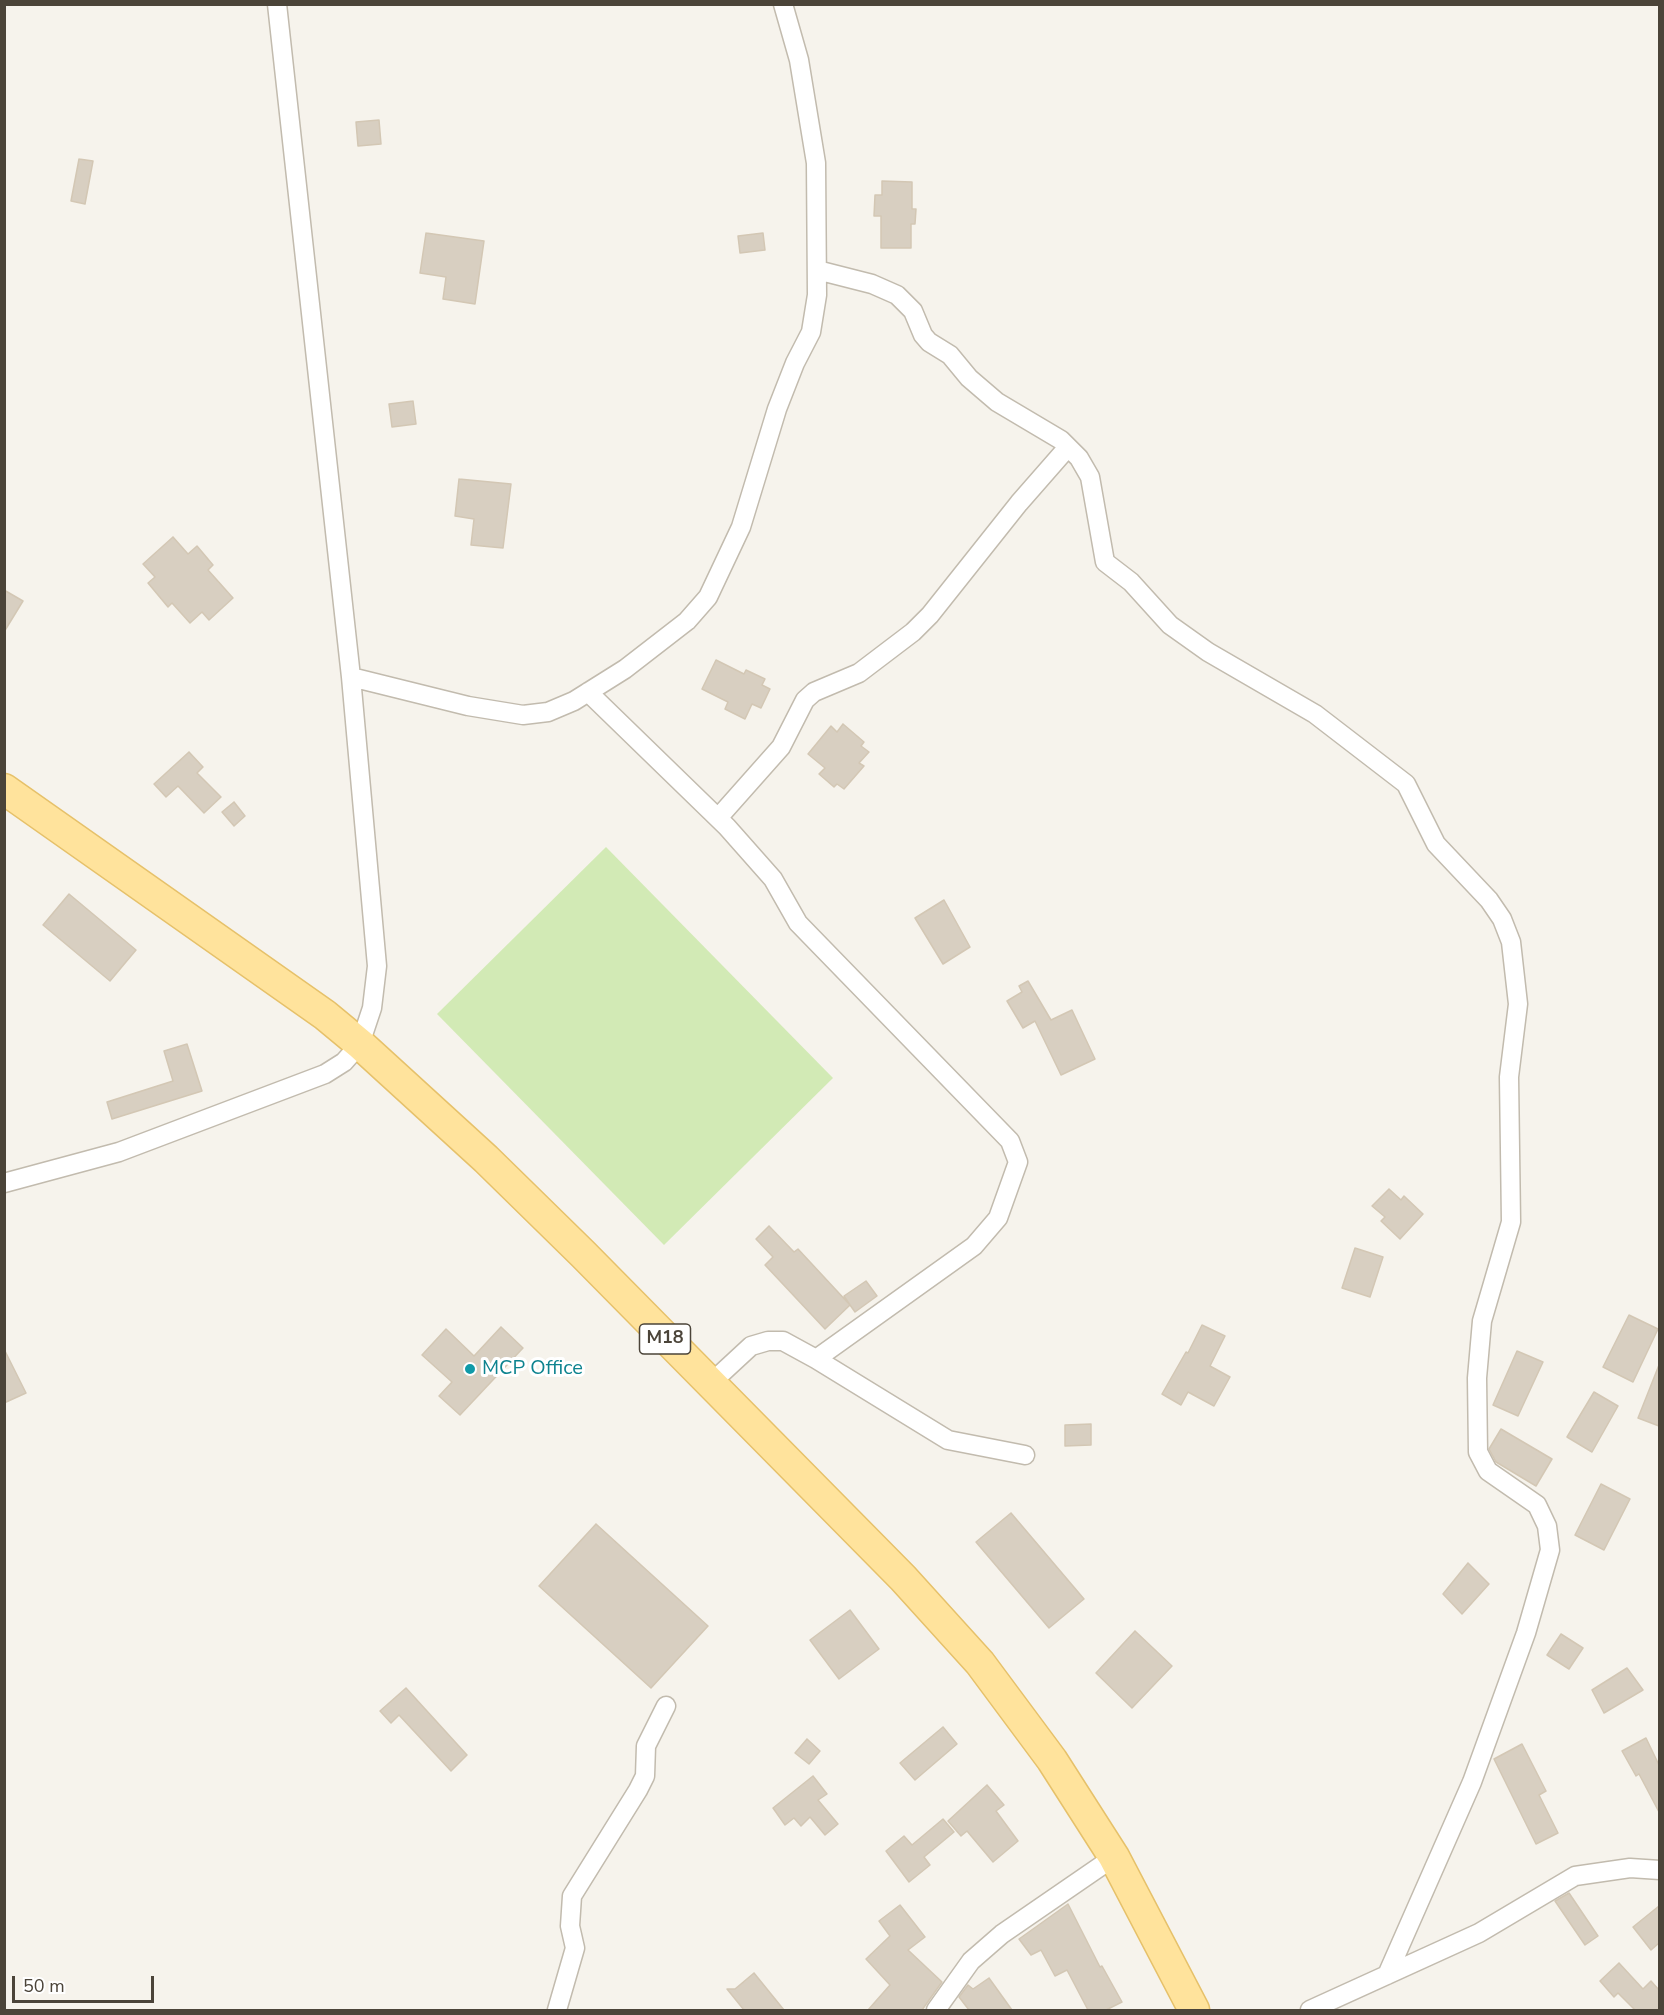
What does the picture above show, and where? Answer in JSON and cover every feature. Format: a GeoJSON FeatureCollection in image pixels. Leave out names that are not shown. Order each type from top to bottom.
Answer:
{"type":"FeatureCollection","features":[{"type":"Feature","properties":{"kind":"main road","name":"M18"},"geometry":{"type":"LineString","coordinates":[[4,789],[325,1015],[360,1044],[494,1167],[903,1578],[980,1664],[1052,1760],[1114,1857],[1194,2010]]}},
{"type":"Feature","properties":{"kind":"street"},"geometry":{"type":"LineString","coordinates":[[4,1183],[119,1152],[325,1074],[344,1062],[360,1044],[372,1008],[377,966],[351,676],[277,4]]}},
{"type":"Feature","properties":{"kind":"street"},"geometry":{"type":"LineString","coordinates":[[351,676],[468,706],[523,715],[548,712],[588,692],[625,669],[672,634],[698,611],[708,597],[741,527],[777,409],[795,363],[811,332],[817,295],[816,163],[799,60],[783,4]]}},
{"type":"Feature","properties":{"kind":"street"},"geometry":{"type":"LineString","coordinates":[[817,270],[872,284],[897,295],[913,311],[922,335],[928,342],[950,355],[969,378],[997,402],[1068,447],[1079,458],[1090,477],[1105,562],[1131,582],[1170,625],[1216,657],[1315,714],[1406,784],[1436,844],[1489,900],[1502,919],[1511,942],[1518,1004],[1509,1077],[1511,1222],[1482,1321],[1477,1389],[1478,1452],[1488,1472],[1537,1505],[1547,1526],[1550,1550],[1526,1634],[1472,1782],[1388,1975]]}},
{"type":"Feature","properties":{"kind":"street"},"geometry":{"type":"LineString","coordinates":[[718,818],[781,747],[805,700],[820,689],[859,673],[919,626],[1068,447]]}},
{"type":"Feature","properties":{"kind":"street"},"geometry":{"type":"LineString","coordinates":[[588,692],[718,818],[772,879],[798,923],[1010,1141],[1018,1162],[998,1218],[974,1246],[816,1359]]}},
{"type":"Feature","properties":{"kind":"street"},"geometry":{"type":"LineString","coordinates":[[711,1383],[752,1346],[768,1341],[783,1341],[948,1440],[1025,1455]]}},
{"type":"Feature","properties":{"kind":"street"},"geometry":{"type":"LineString","coordinates":[[557,2010],[574,1947],[570,1926],[572,1896],[639,1790],[645,1776],[646,1746],[666,1706]]}},
{"type":"Feature","properties":{"kind":"street"},"geometry":{"type":"LineString","coordinates":[[936,2010],[971,1961],[1002,1934],[1114,1857]]}},
{"type":"Feature","properties":{"kind":"street"},"geometry":{"type":"LineString","coordinates":[[1310,2010],[1479,1934],[1575,1876],[1623,1869],[1659,1870]]}},
{"type":"Feature","properties":{"kind":"green space"},"geometry":{"type":"Polygon","coordinates":[[[606,847],[833,1078],[664,1245],[437,1014],[606,847]]]}},
{"type":"Feature","properties":{"kind":"building"},"geometry":{"type":"Polygon","coordinates":[[[379,120],[381,144],[358,146],[356,122],[379,120]]]}},
{"type":"Feature","properties":{"kind":"building"},"geometry":{"type":"Polygon","coordinates":[[[79,159],[93,161],[85,204],[71,201],[79,159]]]}},
{"type":"Feature","properties":{"kind":"building"},"geometry":{"type":"Polygon","coordinates":[[[882,181],[912,182],[912,209],[916,209],[915,224],[911,224],[911,248],[881,248],[881,216],[874,216],[875,195],[882,195],[882,181]]]}},
{"type":"Feature","properties":{"kind":"building"},"geometry":{"type":"Polygon","coordinates":[[[426,233],[484,241],[475,304],[443,299],[446,277],[420,273],[426,233]]]}},
{"type":"Feature","properties":{"kind":"building"},"geometry":{"type":"Polygon","coordinates":[[[763,233],[765,250],[740,253],[738,236],[763,233]]]}},
{"type":"Feature","properties":{"kind":"building"},"geometry":{"type":"Polygon","coordinates":[[[413,401],[416,424],[392,427],[389,404],[413,401]]]}},
{"type":"Feature","properties":{"kind":"building"},"geometry":{"type":"Polygon","coordinates":[[[459,479],[511,484],[503,548],[471,545],[474,519],[455,516],[459,479]]]}},
{"type":"Feature","properties":{"kind":"building"},"geometry":{"type":"Polygon","coordinates":[[[173,537],[188,554],[197,546],[213,565],[208,570],[233,598],[209,620],[202,612],[190,623],[172,603],[168,607],[148,583],[155,577],[143,564],[173,537]]]}},
{"type":"Feature","properties":{"kind":"building"},"geometry":{"type":"Polygon","coordinates":[[[4,590],[23,601],[4,632],[4,590]]]}},
{"type":"Feature","properties":{"kind":"building"},"geometry":{"type":"Polygon","coordinates":[[[716,660],[744,674],[746,670],[765,679],[762,685],[770,689],[761,708],[752,704],[745,719],[725,709],[728,702],[702,689],[716,660]]]}},
{"type":"Feature","properties":{"kind":"building"},"geometry":{"type":"Polygon","coordinates":[[[843,724],[864,742],[861,746],[869,752],[859,763],[864,766],[844,789],[837,784],[834,787],[819,774],[825,768],[808,754],[831,726],[837,732],[843,724]]]}},
{"type":"Feature","properties":{"kind":"building"},"geometry":{"type":"Polygon","coordinates":[[[189,752],[203,767],[197,773],[221,797],[204,813],[178,786],[166,797],[154,784],[189,752]]]}},
{"type":"Feature","properties":{"kind":"building"},"geometry":{"type":"Polygon","coordinates":[[[234,802],[245,816],[234,826],[222,812],[234,802]]]}},
{"type":"Feature","properties":{"kind":"building"},"geometry":{"type":"Polygon","coordinates":[[[69,894],[136,950],[110,981],[43,925],[69,894]]]}},
{"type":"Feature","properties":{"kind":"building"},"geometry":{"type":"Polygon","coordinates":[[[944,900],[970,947],[943,964],[915,918],[944,900]]]}},
{"type":"Feature","properties":{"kind":"building"},"geometry":{"type":"Polygon","coordinates":[[[1028,981],[1051,1020],[1072,1010],[1095,1059],[1061,1075],[1035,1021],[1023,1028],[1007,1001],[1022,992],[1019,986],[1028,981]]]}},
{"type":"Feature","properties":{"kind":"building"},"geometry":{"type":"Polygon","coordinates":[[[187,1044],[202,1091],[112,1119],[107,1102],[173,1081],[164,1051],[187,1044]]]}},
{"type":"Feature","properties":{"kind":"building"},"geometry":{"type":"Polygon","coordinates":[[[1389,1189],[1401,1200],[1404,1196],[1423,1214],[1400,1239],[1381,1221],[1385,1217],[1372,1206],[1389,1189]]]}},
{"type":"Feature","properties":{"kind":"building"},"geometry":{"type":"Polygon","coordinates":[[[769,1226],[794,1252],[798,1249],[850,1305],[825,1329],[765,1265],[773,1257],[756,1239],[769,1226]]]}},
{"type":"Feature","properties":{"kind":"building"},"geometry":{"type":"Polygon","coordinates":[[[1355,1248],[1383,1257],[1370,1297],[1342,1288],[1355,1248]]]}},
{"type":"Feature","properties":{"kind":"building"},"geometry":{"type":"Polygon","coordinates":[[[866,1281],[877,1296],[855,1312],[844,1296],[866,1281]]]}},
{"type":"Feature","properties":{"kind":"building"},"geometry":{"type":"Polygon","coordinates":[[[1629,1315],[1658,1329],[1633,1382],[1603,1367],[1629,1315]]]}},
{"type":"Feature","properties":{"kind":"building"},"geometry":{"type":"Polygon","coordinates":[[[1202,1325],[1225,1336],[1210,1366],[1230,1377],[1214,1406],[1188,1392],[1181,1405],[1162,1394],[1186,1352],[1188,1353],[1202,1325]]]}},
{"type":"Feature","properties":{"kind":"building","name":"MCP Office"},"geometry":{"type":"Polygon","coordinates":[[[501,1327],[523,1348],[460,1415],[439,1396],[452,1382],[422,1355],[446,1329],[474,1356],[501,1327]]]}},
{"type":"Feature","properties":{"kind":"building"},"geometry":{"type":"Polygon","coordinates":[[[4,1349],[26,1393],[4,1403],[4,1349]]]}},
{"type":"Feature","properties":{"kind":"building"},"geometry":{"type":"Polygon","coordinates":[[[1517,1351],[1543,1362],[1518,1416],[1493,1405],[1517,1351]]]}},
{"type":"Feature","properties":{"kind":"building"},"geometry":{"type":"Polygon","coordinates":[[[1659,1365],[1659,1426],[1638,1418],[1659,1365]]]}},
{"type":"Feature","properties":{"kind":"building"},"geometry":{"type":"Polygon","coordinates":[[[1594,1392],[1618,1406],[1592,1452],[1567,1437],[1594,1392]]]}},
{"type":"Feature","properties":{"kind":"building"},"geometry":{"type":"Polygon","coordinates":[[[1091,1424],[1091,1445],[1065,1446],[1065,1425],[1091,1424]]]}},
{"type":"Feature","properties":{"kind":"building"},"geometry":{"type":"Polygon","coordinates":[[[1501,1429],[1552,1459],[1536,1486],[1496,1462],[1489,1449],[1501,1429]]]}},
{"type":"Feature","properties":{"kind":"building"},"geometry":{"type":"Polygon","coordinates":[[[1601,1484],[1630,1499],[1604,1550],[1575,1535],[1601,1484]]]}},
{"type":"Feature","properties":{"kind":"building"},"geometry":{"type":"Polygon","coordinates":[[[1011,1513],[1084,1599],[1049,1628],[976,1542],[1011,1513]]]}},
{"type":"Feature","properties":{"kind":"building"},"geometry":{"type":"Polygon","coordinates":[[[596,1524],[708,1626],[651,1688],[539,1586],[596,1524]]]}},
{"type":"Feature","properties":{"kind":"building"},"geometry":{"type":"Polygon","coordinates":[[[1468,1563],[1489,1584],[1462,1614],[1443,1594],[1468,1563]]]}},
{"type":"Feature","properties":{"kind":"building"},"geometry":{"type":"Polygon","coordinates":[[[850,1610],[879,1649],[839,1679],[810,1640],[850,1610]]]}},
{"type":"Feature","properties":{"kind":"building"},"geometry":{"type":"Polygon","coordinates":[[[1135,1631],[1172,1666],[1132,1708],[1096,1673],[1135,1631]]]}},
{"type":"Feature","properties":{"kind":"building"},"geometry":{"type":"Polygon","coordinates":[[[1561,1634],[1583,1648],[1569,1669],[1547,1655],[1561,1634]]]}},
{"type":"Feature","properties":{"kind":"building"},"geometry":{"type":"Polygon","coordinates":[[[1627,1668],[1643,1690],[1604,1713],[1592,1690],[1627,1668]]]}},
{"type":"Feature","properties":{"kind":"building"},"geometry":{"type":"Polygon","coordinates":[[[406,1688],[467,1755],[451,1771],[399,1715],[391,1723],[380,1711],[406,1688]]]}},
{"type":"Feature","properties":{"kind":"building"},"geometry":{"type":"Polygon","coordinates":[[[943,1727],[957,1744],[915,1780],[900,1763],[943,1727]]]}},
{"type":"Feature","properties":{"kind":"building"},"geometry":{"type":"Polygon","coordinates":[[[1646,1738],[1659,1765],[1659,1812],[1639,1774],[1636,1776],[1622,1751],[1646,1738]]]}},
{"type":"Feature","properties":{"kind":"building"},"geometry":{"type":"Polygon","coordinates":[[[807,1739],[820,1751],[809,1764],[795,1753],[807,1739]]]}},
{"type":"Feature","properties":{"kind":"building"},"geometry":{"type":"Polygon","coordinates":[[[1522,1744],[1546,1791],[1539,1795],[1558,1833],[1536,1844],[1494,1759],[1522,1744]]]}},
{"type":"Feature","properties":{"kind":"building"},"geometry":{"type":"Polygon","coordinates":[[[813,1776],[827,1794],[818,1800],[838,1824],[825,1835],[810,1817],[801,1826],[794,1818],[785,1825],[773,1808],[813,1776]]]}},
{"type":"Feature","properties":{"kind":"building"},"geometry":{"type":"Polygon","coordinates":[[[987,1785],[1004,1805],[996,1811],[1018,1841],[993,1862],[967,1831],[961,1836],[948,1821],[987,1785]]]}},
{"type":"Feature","properties":{"kind":"building"},"geometry":{"type":"Polygon","coordinates":[[[943,1819],[954,1832],[924,1857],[930,1865],[909,1882],[886,1851],[904,1836],[912,1845],[943,1819]]]}},
{"type":"Feature","properties":{"kind":"building"},"geometry":{"type":"Polygon","coordinates":[[[1569,1893],[1598,1936],[1585,1945],[1555,1901],[1569,1893]]]}},
{"type":"Feature","properties":{"kind":"building"},"geometry":{"type":"Polygon","coordinates":[[[1068,1904],[1100,1967],[1102,1966],[1122,2002],[1106,2010],[1088,2010],[1067,1970],[1055,1976],[1041,1950],[1031,1955],[1019,1939],[1068,1904]]]}},
{"type":"Feature","properties":{"kind":"building"},"geometry":{"type":"Polygon","coordinates":[[[900,1905],[925,1937],[908,1950],[942,1982],[922,2010],[868,2010],[890,1985],[866,1959],[890,1936],[879,1921],[900,1905]]]}},
{"type":"Feature","properties":{"kind":"building"},"geometry":{"type":"Polygon","coordinates":[[[1659,1906],[1659,1943],[1651,1950],[1633,1927],[1659,1906]]]}},
{"type":"Feature","properties":{"kind":"building"},"geometry":{"type":"Polygon","coordinates":[[[1619,1963],[1643,1989],[1651,1981],[1659,1990],[1659,2010],[1635,2010],[1618,1993],[1614,1997],[1600,1981],[1619,1963]]]}},
{"type":"Feature","properties":{"kind":"building"},"geometry":{"type":"Polygon","coordinates":[[[754,1973],[784,2010],[744,2010],[727,1989],[735,1989],[754,1973]]]}},
{"type":"Feature","properties":{"kind":"building"},"geometry":{"type":"Polygon","coordinates":[[[989,1978],[1012,2010],[969,2010],[959,1997],[968,1985],[973,1989],[989,1978]]]}},
{"type":"Feature","properties":{"kind":"place","name":"MCP Office"},"geometry":{"type":"Point","coordinates":[470,1369]}}]}
